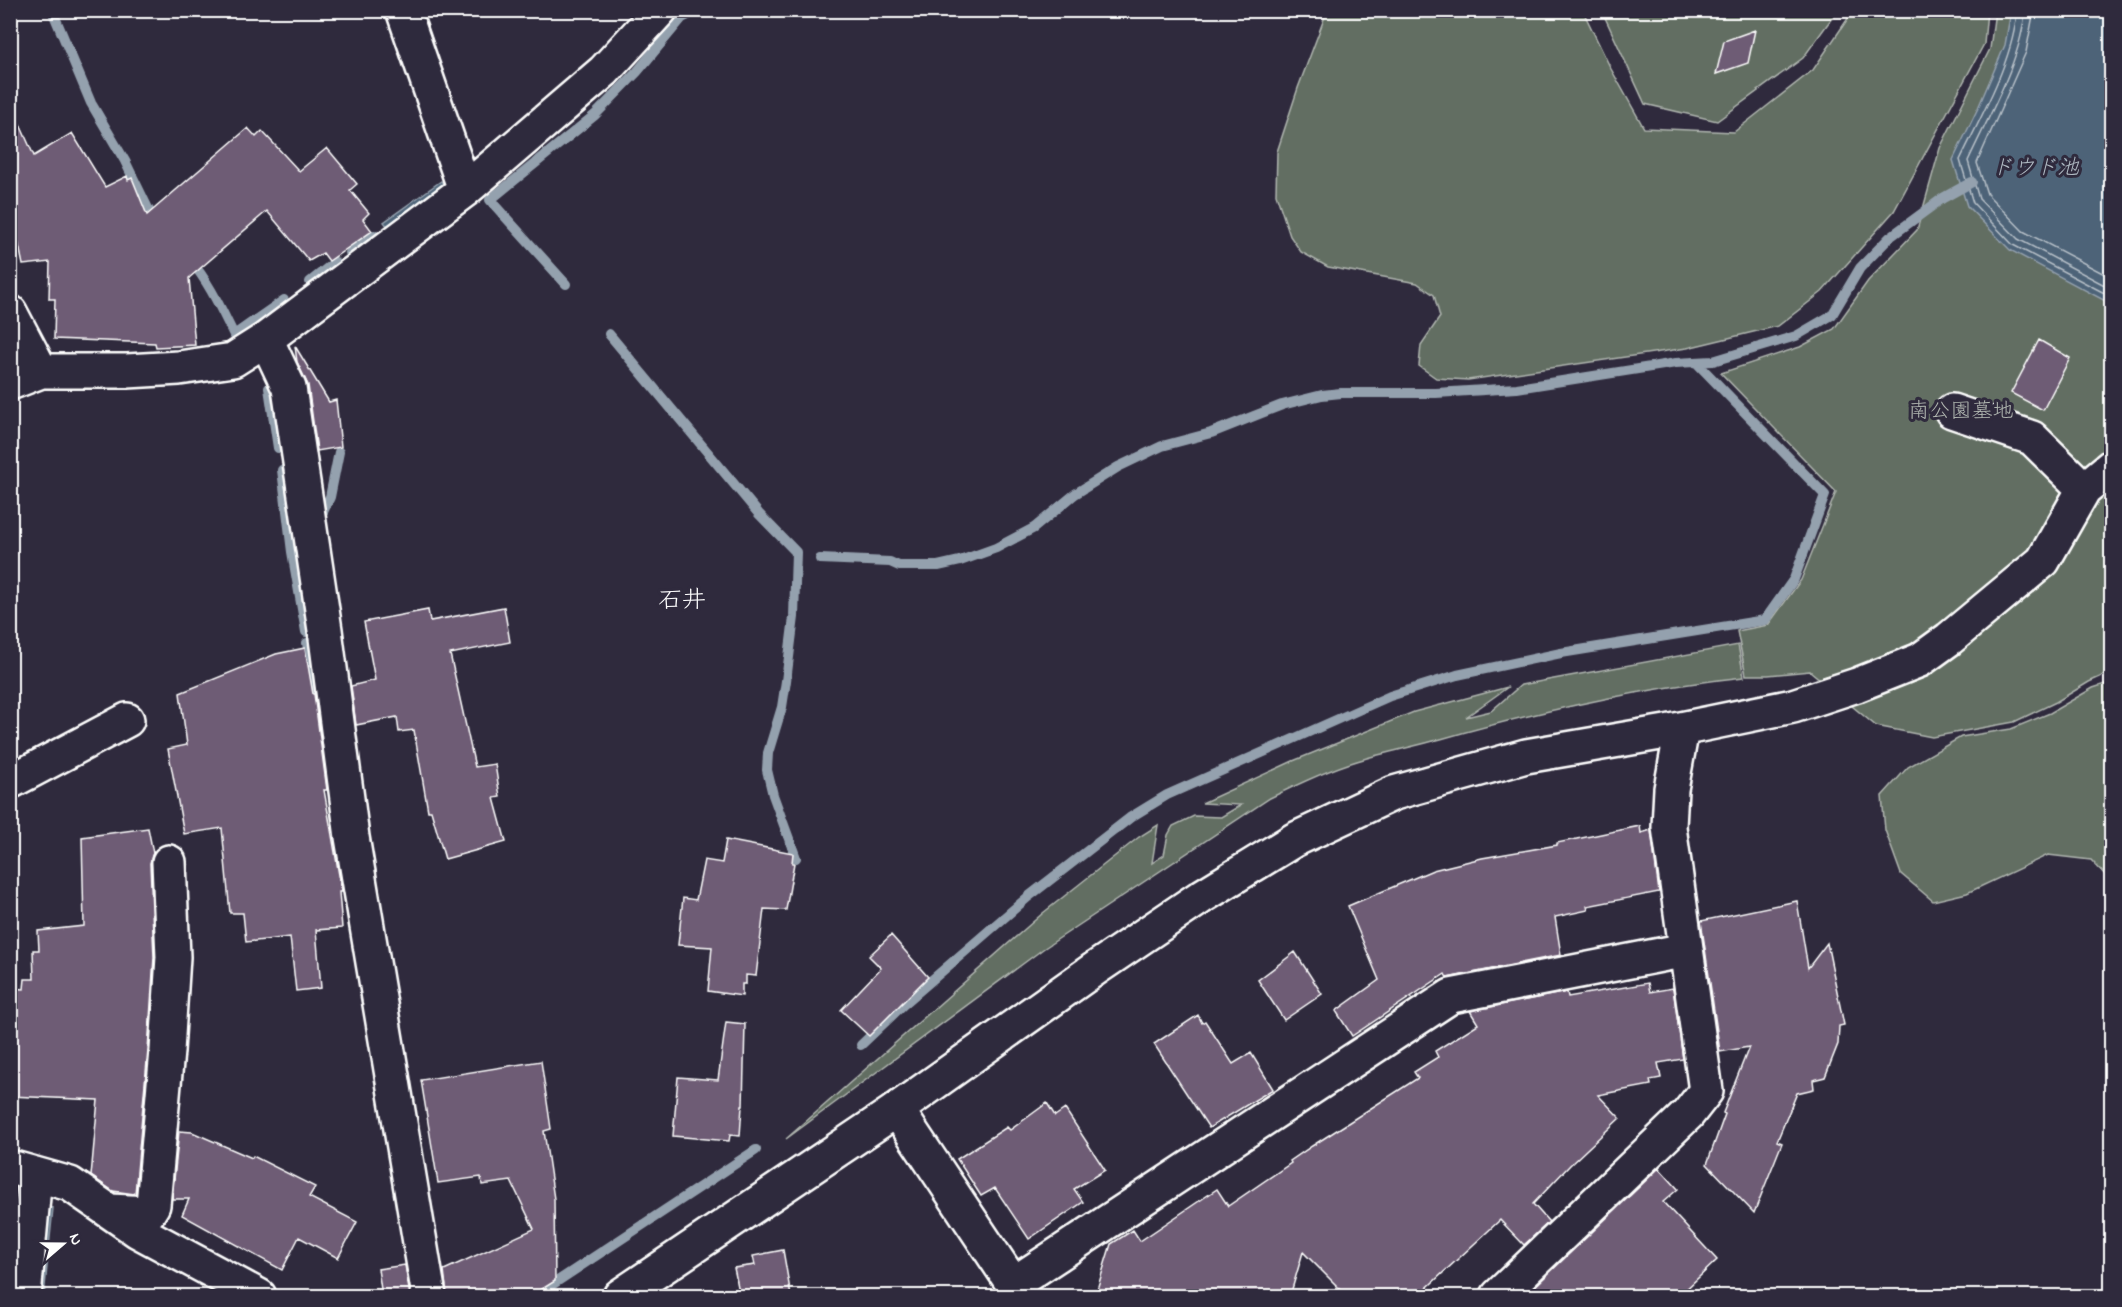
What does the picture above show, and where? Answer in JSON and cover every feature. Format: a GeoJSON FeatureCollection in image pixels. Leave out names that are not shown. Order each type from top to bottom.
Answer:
{"type":"FeatureCollection","features":[{"type":"Feature","properties":{"kind":"street"},"geometry":{"type":"LineString","coordinates":[[403,10],[465,190]]}},
{"type":"Feature","properties":{"kind":"street"},"geometry":{"type":"LineString","coordinates":[[10,382],[41,371],[127,371],[178,368],[233,360],[266,339],[465,190],[604,71],[660,10]]}},
{"type":"Feature","properties":{"kind":"street"},"geometry":{"type":"LineString","coordinates":[[10,312],[41,371]]}},
{"type":"Feature","properties":{"kind":"street"},"geometry":{"type":"LineString","coordinates":[[266,339],[289,388],[325,630],[352,837],[429,1296]]}},
{"type":"Feature","properties":{"kind":"street"},"geometry":{"type":"LineString","coordinates":[[1952,411],[2032,438],[2084,489]]}},
{"type":"Feature","properties":{"kind":"street"},"geometry":{"type":"LineString","coordinates":[[620,1296],[897,1110],[1106,961],[1201,897],[1294,840],[1394,793],[1526,756],[1682,729],[1793,706],[1857,685],[1920,660],[2043,561],[2084,489],[2112,466]]}},
{"type":"Feature","properties":{"kind":"street"},"geometry":{"type":"LineString","coordinates":[[10,782],[127,720]]}},
{"type":"Feature","properties":{"kind":"street"},"geometry":{"type":"LineString","coordinates":[[1498,1296],[1688,1114],[1706,1091],[1670,827],[1671,789],[1682,729]]}},
{"type":"Feature","properties":{"kind":"street"},"geometry":{"type":"LineString","coordinates":[[110,1211],[148,1214],[153,1205],[173,957],[169,862]]}},
{"type":"Feature","properties":{"kind":"street"},"geometry":{"type":"LineString","coordinates":[[897,1110],[1017,1290],[1450,996],[1686,951]]}},
{"type":"Feature","properties":{"kind":"street"},"geometry":{"type":"LineString","coordinates":[[24,1296],[23,1171],[70,1184],[138,1231],[259,1296]]}},
{"type":"Feature","properties":{"kind":"green space"},"geometry":{"type":"Polygon","coordinates":[[[1327,11],[1583,11],[1611,69],[1644,128],[1734,132],[1813,70],[1853,11],[1987,11],[1984,44],[1894,211],[1822,292],[1778,326],[1687,348],[1468,380],[1436,378],[1419,366],[1421,345],[1440,317],[1434,295],[1417,283],[1328,267],[1301,252],[1290,236],[1276,194],[1277,152],[1327,11]]]}},
{"type":"Feature","properties":{"kind":"green space"},"geometry":{"type":"Polygon","coordinates":[[[1602,11],[1837,11],[1803,58],[1717,121],[1645,104],[1602,11]]]}},
{"type":"Feature","properties":{"kind":"green space","name":"南公園墓地"},"geometry":{"type":"Polygon","coordinates":[[[1995,11],[2111,11],[2111,672],[2014,722],[1932,737],[1876,726],[1810,671],[1746,675],[1737,631],[1768,625],[1801,580],[1836,492],[1721,373],[1800,347],[1834,329],[1868,281],[1917,230],[1940,148],[1990,49],[1995,11]]]}},
{"type":"Feature","properties":{"kind":"green space"},"geometry":{"type":"Polygon","coordinates":[[[1738,645],[1744,677],[1629,694],[1516,719],[1346,765],[1270,798],[1043,949],[786,1139],[1043,913],[1139,837],[1158,825],[1152,863],[1164,855],[1168,835],[1173,826],[1194,816],[1221,817],[1241,805],[1202,803],[1293,761],[1414,712],[1508,687],[1466,717],[1491,711],[1521,685],[1738,645]]]}},
{"type":"Feature","properties":{"kind":"green space"},"geometry":{"type":"Polygon","coordinates":[[[2111,682],[2111,881],[2091,860],[2048,855],[1967,893],[1933,901],[1901,874],[1885,830],[1882,796],[1908,767],[1961,737],[2011,729],[2050,713],[2093,688],[2111,682]]]}},
{"type":"Feature","properties":{"kind":"water","name":"ドウド池"},"geometry":{"type":"Polygon","coordinates":[[[2011,11],[2111,11],[2111,304],[2010,250],[1967,206],[1953,160],[2005,45],[2011,11]]]}},
{"type":"Feature","properties":{"kind":"water"},"geometry":{"type":"Polygon","coordinates":[[[441,181],[444,185],[388,227],[384,222],[441,181]]]}},
{"type":"Feature","properties":{"kind":"water"},"geometry":{"type":"Polygon","coordinates":[[[47,1207],[53,1208],[44,1296],[36,1296],[47,1207]]]}},
{"type":"Feature","properties":{"kind":"building"},"geometry":{"type":"Polygon","coordinates":[[[1755,30],[1748,63],[1716,74],[1724,41],[1755,30]]]}},
{"type":"Feature","properties":{"kind":"building"},"geometry":{"type":"Polygon","coordinates":[[[10,102],[34,156],[72,133],[105,187],[127,176],[128,180],[132,178],[147,215],[248,128],[256,137],[262,131],[299,171],[327,148],[357,184],[350,190],[369,213],[363,219],[372,231],[329,261],[323,253],[309,261],[267,211],[189,278],[195,345],[156,347],[155,343],[54,339],[55,299],[49,299],[50,262],[23,265],[10,202],[10,102]]]}},
{"type":"Feature","properties":{"kind":"building"},"geometry":{"type":"Polygon","coordinates":[[[2039,340],[2070,358],[2043,410],[2011,393],[2039,340]]]}},
{"type":"Feature","properties":{"kind":"building"},"geometry":{"type":"Polygon","coordinates":[[[295,346],[329,402],[336,400],[341,447],[317,451],[308,385],[297,362],[295,346]]]}},
{"type":"Feature","properties":{"kind":"building"},"geometry":{"type":"Polygon","coordinates":[[[504,607],[510,642],[450,654],[475,767],[495,764],[500,797],[494,798],[506,842],[445,859],[431,811],[428,811],[414,730],[399,732],[397,717],[356,725],[351,686],[375,680],[364,622],[428,610],[430,621],[504,607]]]}},
{"type":"Feature","properties":{"kind":"building"},"geometry":{"type":"Polygon","coordinates":[[[305,648],[314,694],[327,790],[324,790],[342,892],[339,892],[342,928],[316,930],[321,988],[296,991],[290,937],[246,942],[243,913],[230,913],[222,828],[184,834],[168,749],[187,745],[180,693],[276,654],[305,648]]]}},
{"type":"Feature","properties":{"kind":"building"},"geometry":{"type":"Polygon","coordinates":[[[1640,826],[1641,833],[1651,830],[1659,892],[1587,906],[1588,910],[1555,917],[1561,955],[1447,978],[1445,974],[1352,1036],[1336,1011],[1379,980],[1348,906],[1433,870],[1640,826]]]}},
{"type":"Feature","properties":{"kind":"building"},"geometry":{"type":"Polygon","coordinates":[[[148,828],[153,853],[150,863],[154,957],[135,1194],[113,1191],[91,1176],[98,1100],[10,1096],[10,988],[24,989],[25,979],[34,979],[33,950],[39,950],[38,931],[84,926],[82,837],[148,828]]]}},
{"type":"Feature","properties":{"kind":"building"},"geometry":{"type":"Polygon","coordinates":[[[726,840],[793,853],[792,863],[794,863],[786,910],[764,909],[756,976],[746,975],[746,984],[742,984],[742,996],[708,991],[712,947],[678,945],[683,898],[696,900],[704,860],[722,863],[726,840]]]}},
{"type":"Feature","properties":{"kind":"building"},"geometry":{"type":"Polygon","coordinates":[[[1797,901],[1808,968],[1827,943],[1844,1025],[1839,1026],[1838,1044],[1825,1077],[1813,1080],[1814,1089],[1797,1093],[1777,1141],[1782,1143],[1754,1213],[1707,1164],[1725,1114],[1723,1113],[1749,1047],[1720,1052],[1701,921],[1797,901]]]}},
{"type":"Feature","properties":{"kind":"building"},"geometry":{"type":"Polygon","coordinates":[[[891,935],[928,977],[869,1036],[841,1010],[881,968],[869,956],[891,935]]]}},
{"type":"Feature","properties":{"kind":"building"},"geometry":{"type":"Polygon","coordinates":[[[1295,952],[1322,994],[1284,1020],[1258,980],[1295,952]]]}},
{"type":"Feature","properties":{"kind":"building"},"geometry":{"type":"Polygon","coordinates":[[[1648,983],[1650,992],[1673,988],[1683,1059],[1658,1063],[1661,1078],[1650,1080],[1651,1085],[1598,1095],[1620,1118],[1533,1204],[1549,1222],[1524,1245],[1500,1220],[1418,1296],[1347,1296],[1303,1252],[1290,1296],[1095,1296],[1111,1244],[1133,1230],[1140,1241],[1217,1189],[1228,1206],[1312,1146],[1418,1078],[1414,1072],[1438,1057],[1435,1051],[1478,1024],[1470,1011],[1567,992],[1568,997],[1648,983]]]}},
{"type":"Feature","properties":{"kind":"building"},"geometry":{"type":"Polygon","coordinates":[[[1198,1015],[1202,1023],[1205,1021],[1233,1064],[1251,1053],[1273,1089],[1209,1128],[1154,1044],[1198,1015]]]}},
{"type":"Feature","properties":{"kind":"building"},"geometry":{"type":"Polygon","coordinates":[[[726,1022],[745,1024],[740,1136],[730,1135],[729,1141],[673,1136],[678,1077],[718,1080],[726,1022]]]}},
{"type":"Feature","properties":{"kind":"building"},"geometry":{"type":"Polygon","coordinates":[[[541,1061],[551,1129],[544,1131],[554,1199],[555,1281],[531,1296],[447,1296],[444,1270],[534,1229],[511,1181],[482,1185],[481,1177],[438,1183],[421,1080],[541,1061]]]}},
{"type":"Feature","properties":{"kind":"building"},"geometry":{"type":"Polygon","coordinates":[[[1047,1103],[1055,1116],[1065,1109],[1105,1170],[1074,1189],[1083,1202],[1029,1239],[995,1188],[981,1196],[957,1159],[1007,1127],[1010,1130],[1047,1103]]]}},
{"type":"Feature","properties":{"kind":"building"},"geometry":{"type":"Polygon","coordinates":[[[179,1131],[192,1132],[252,1158],[253,1156],[315,1187],[309,1197],[357,1222],[338,1258],[299,1237],[282,1270],[182,1215],[189,1199],[172,1199],[179,1131]]]}},
{"type":"Feature","properties":{"kind":"building"},"geometry":{"type":"Polygon","coordinates":[[[1659,1168],[1678,1189],[1663,1202],[1717,1260],[1679,1296],[1525,1296],[1659,1168]]]}},
{"type":"Feature","properties":{"kind":"building"},"geometry":{"type":"Polygon","coordinates":[[[783,1250],[791,1296],[740,1296],[734,1268],[755,1265],[753,1256],[783,1250]]]}},
{"type":"Feature","properties":{"kind":"building"},"geometry":{"type":"Polygon","coordinates":[[[405,1265],[410,1296],[382,1296],[378,1269],[405,1265]]]}},
{"type":"Feature","properties":{"kind":"waterway"},"geometry":{"type":"LineString","coordinates":[[52,10],[91,103],[125,161],[155,223]]}},
{"type":"Feature","properties":{"kind":"waterway"},"geometry":{"type":"LineString","coordinates":[[566,284],[490,200],[595,115],[637,72],[682,18],[698,10]]}},
{"type":"Feature","properties":{"kind":"waterway"},"geometry":{"type":"LineString","coordinates":[[820,559],[890,562],[899,566],[938,566],[960,561],[996,548],[1034,528],[1075,494],[1118,467],[1162,446],[1211,433],[1282,405],[1322,395],[1436,393],[1517,388],[1676,363],[1713,361],[1796,336],[1832,315],[1860,268],[1890,237],[1943,198],[1972,182]]}},
{"type":"Feature","properties":{"kind":"waterway"},"geometry":{"type":"LineString","coordinates":[[350,253],[374,235]]}},
{"type":"Feature","properties":{"kind":"waterway"},"geometry":{"type":"LineString","coordinates":[[190,260],[209,287],[234,335],[284,300]]}},
{"type":"Feature","properties":{"kind":"waterway"},"geometry":{"type":"LineString","coordinates":[[310,282],[335,262]]}},
{"type":"Feature","properties":{"kind":"waterway"},"geometry":{"type":"LineString","coordinates":[[609,334],[759,514],[796,552],[794,617],[786,681],[782,707],[768,753],[767,770],[773,795],[796,858]]}},
{"type":"Feature","properties":{"kind":"waterway"},"geometry":{"type":"LineString","coordinates":[[861,1045],[904,1004],[1028,897],[1131,817],[1167,795],[1390,696],[1457,675],[1561,653],[1765,620],[1794,579],[1825,495],[1696,362]]}},
{"type":"Feature","properties":{"kind":"waterway"},"geometry":{"type":"LineString","coordinates":[[269,388],[278,448]]}},
{"type":"Feature","properties":{"kind":"waterway"},"geometry":{"type":"LineString","coordinates":[[322,514],[330,497],[339,452]]}},
{"type":"Feature","properties":{"kind":"waterway"},"geometry":{"type":"LineString","coordinates":[[282,470],[292,552],[306,632]]}},
{"type":"Feature","properties":{"kind":"waterway"},"geometry":{"type":"LineString","coordinates":[[307,643],[324,746]]}},
{"type":"Feature","properties":{"kind":"waterway"},"geometry":{"type":"LineString","coordinates":[[535,1296],[756,1150]]}},
{"type":"Feature","properties":{"kind":"district","name":"石井"},"geometry":{"type":"Point","coordinates":[682,599]}}]}
